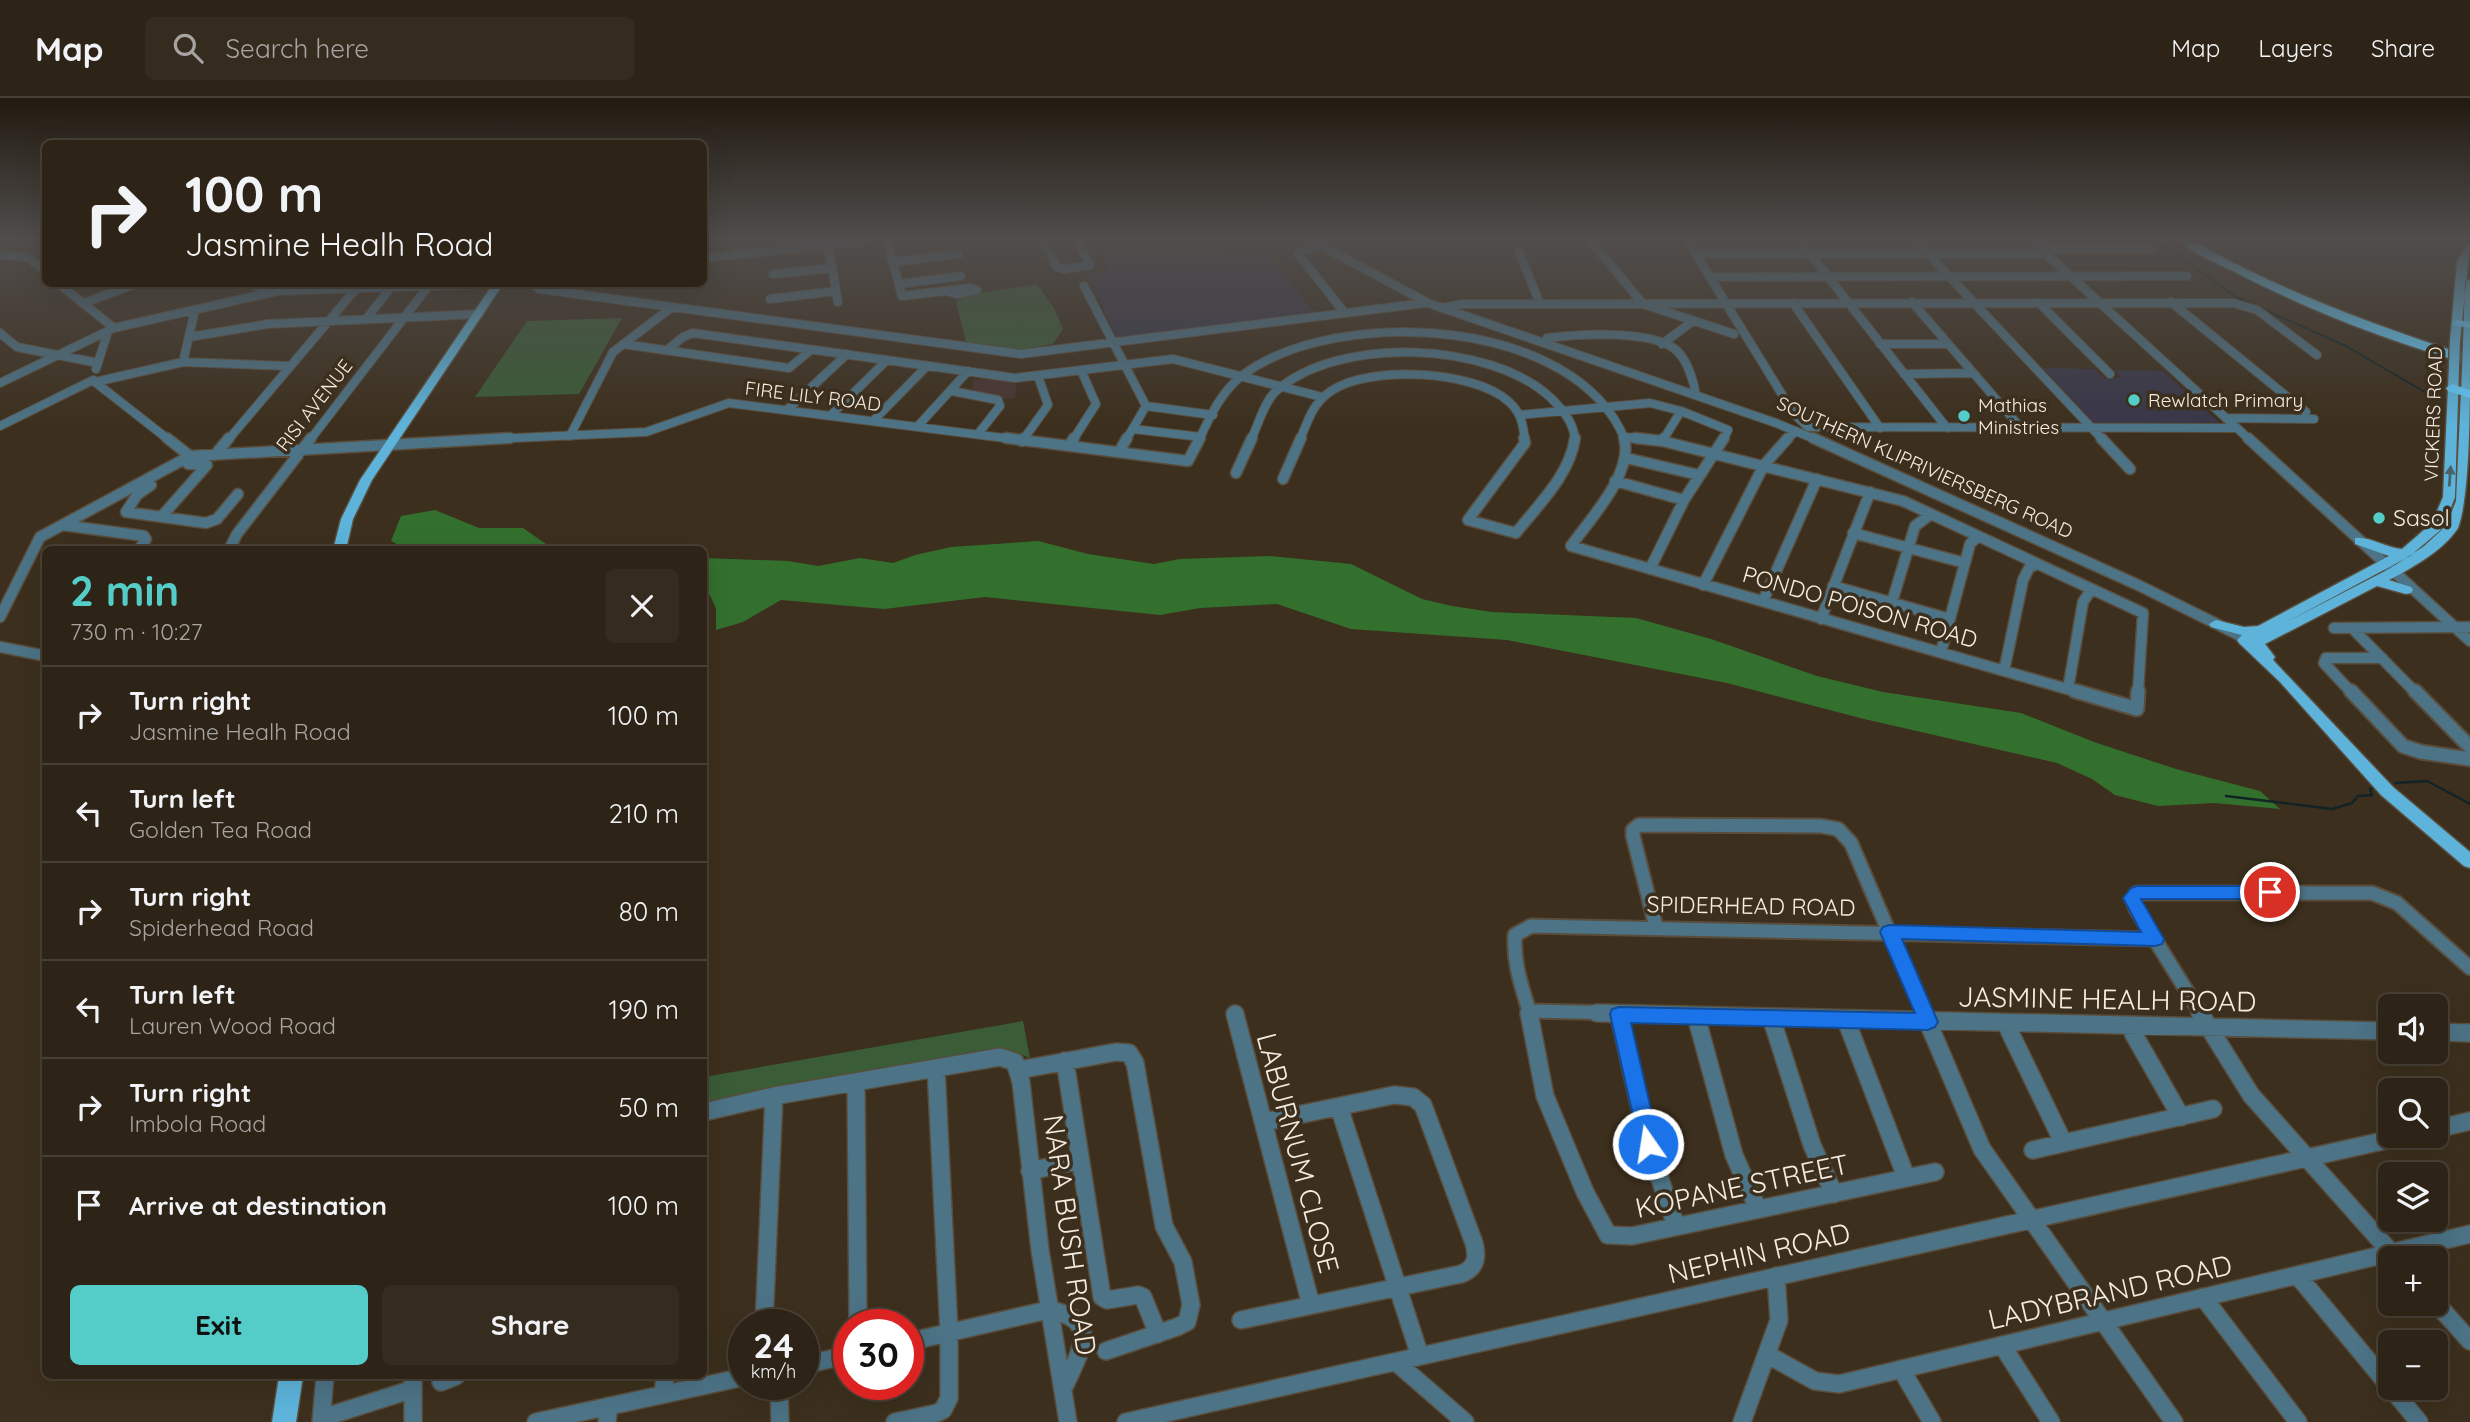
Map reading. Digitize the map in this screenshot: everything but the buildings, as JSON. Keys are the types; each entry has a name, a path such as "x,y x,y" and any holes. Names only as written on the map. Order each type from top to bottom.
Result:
{"highway":[{"path":"2308,302 2466,359"},
{"path":"2322,302 2466,359"}],"main road":[{"path":"480,314 485,302"},
{"path":"340,546 346,524 434,380 491,302"},
{"name":"VICKERS ROAD","path":"2465,302 2467,320 2455,341 2466,359"},
{"name":"VICKERS ROAD","path":"2252,638 2374,582 2438,525 2446,507 2452,440 2462,391 2468,302"},
{"name":"VICKERS ROAD","path":"2252,638 2428,550 2445,535 2457,519 2463,490 2462,391"},
{"path":"2360,541 2385,552 2405,553"},
{"path":"2374,582 2392,584 2406,590"},
{"path":"2216,624 2244,631 2252,638 2395,792 2470,855"},
{"path":"2252,638 2285,679 2388,791 2470,862"},
{"path":"275,1422 281,1379"},
{"path":"284,1422 291,1379"}],"street":[{"path":"87,302 84,303 111,330"},
{"path":"0,383 111,330 231,302"},
{"path":"215,455 344,302"},
{"path":"366,319 380,302"},
{"name":"RISI AVENUE","path":"231,546 299,450 414,302"},
{"path":"633,302 1016,354 1428,303"},
{"path":"1092,302 1146,406"},
{"path":"1336,302 1344,312"},
{"path":"1912,302 2021,428"},
{"path":"1974,302 2130,470"},
{"path":"2171,302 2310,415 2226,418"},
{"name":"SOUTHERN KLIPRIVIERSBERG ROAD","path":"1428,303 1453,309 1796,431 2014,528 2216,624"},
{"path":"1793,303 1880,428"},
{"path":"1849,303 1947,428"},
{"path":"2039,303 2110,374"},
{"path":"2099,303 2452,627 2470,649"},
{"path":"1453,309 1473,304 2233,303 2257,310 2317,355"},
{"path":"1643,304 1734,334"},
{"path":"1725,304 1794,414 1810,427 2236,428"},
{"path":"570,436 613,352 672,307"},
{"path":"183,362 195,310"},
{"path":"189,337 268,324 480,314"},
{"path":"1662,344 1693,321"},
{"path":"94,381 111,330"},
{"path":"0,333 16,347 98,363"},
{"path":"667,350 683,337 693,333 1015,378 1173,359 1322,397"},
{"path":"1133,429 1201,437 1224,394 1240,376 1265,360 1291,349 1325,340 1372,333 1445,335 1510,348 1557,366 1584,382 1607,407 1626,437 1626,458 1615,481 1684,500"},
{"path":"1547,338 1637,337 1662,344 1676,351 1695,390"},
{"path":"624,344 789,368 811,349"},
{"path":"1880,344 1948,344"},
{"path":"787,410 847,354"},
{"path":"1236,472 1272,395 1282,386 1292,378 1330,362 1374,354 1438,354 1510,372 1555,400 1571,423 1575,436 1574,449 1516,533 1468,520 1525,443 1527,431 1519,415 1508,402 1484,388 1452,379 1409,373 1382,375 1344,383 1315,404 1283,479"},
{"path":"1452,379 1465,359"},
{"path":"832,414 887,360"},
{"path":"0,426 94,381 183,362 289,366"},
{"path":"873,421 927,366"},
{"path":"1069,446 1096,404 1081,370"},
{"path":"918,426 968,371"},
{"path":"1904,374 1972,373"},
{"path":"1022,441 1048,405 1038,376"},
{"path":"94,381 190,456"},
{"path":"952,391 998,400 1000,406 978,434"},
{"name":"FIRE LILY ROAD","path":"394,445 646,432 729,403 1188,461 1201,437"},
{"path":"1519,415 1650,404 1681,411 1728,429 1716,454 1684,500 1650,569"},
{"path":"1146,406 1213,415"},
{"path":"1119,452 1146,406"},
{"path":"1662,440 1681,411"},
{"path":"1703,584 1764,465 1773,452 1796,431"},
{"path":"1626,437 1662,440 1903,501 2143,613 2137,709"},
{"path":"0,617 36,541 45,533 190,456 394,445"},
{"path":"1626,458 1699,475"},
{"path":"162,516 206,465 194,463 182,467 140,492 126,513 210,522 221,515 238,494"},
{"path":"1763,601 1816,478"},
{"name":"PONDO POISON ROAD","path":"1615,481 1571,546 2137,709"},
{"path":"2303,490 2360,541 2406,590 2470,640"},
{"path":"1821,619 1870,492"},
{"path":"120,494 134,499"},
{"path":"1892,602 1916,526 1931,514"},
{"path":"62,525 142,535 146,537 142,545"},
{"path":"1853,533 1965,563"},
{"path":"1941,652 1970,544 1978,536"},
{"path":"2004,671 2023,580 2029,568 2036,564"},
{"path":"1833,586 1950,619"},
{"path":"2068,689 2083,602 2086,593 2091,590"},
{"path":"2334,628 2470,627"},
{"path":"2352,628 2470,747"},
{"path":"0,647 42,655"},
{"path":"2382,658 2331,657 2326,658 2324,663 2403,746 2421,752 2470,759"},
{"path":"1656,927 1633,836 1636,826 1649,823 1821,826 1838,829 1851,843 1982,1150 2174,1422"},
{"path":"2384,1246 2251,1095 2136,909 2132,898 2140,892 2372,893 2397,903 2470,968"},
{"name":"SPIDERHEAD ROAD","path":"1529,1011 1519,984 1514,949 1515,934 1531,926 2155,939"},
{"name":"JASMINE HEALH ROAD","path":"1529,1011 2378,1031"},
{"name":"KOPANE STREET","path":"1529,1011 1545,1096 1585,1192 1608,1235 1620,1238 1935,1172"},
{"name":"LABURNUM CLOSE","path":"1235,1014 1311,1305"},
{"path":"1619,1014 1648,1144 1676,1226"},
{"path":"1696,1016 1734,1155 1758,1209"},
{"path":"1771,1017 1812,1145 1834,1194"},
{"path":"1846,1020 1906,1177"},
{"path":"2006,1024 2063,1142"},
{"path":"2129,1026 2181,1117"},
{"path":"2448,1032 2470,1033"},
{"path":"707,1111 774,1096 1000,1057 1014,1064 1129,1053 1135,1063 1164,1226 1183,1262 1191,1314 1186,1322 1106,1351"},
{"path":"1065,1061 1102,1297 1107,1300 1138,1295 1143,1297 1158,1334"},
{"name":"NARA BUSH ROAD","path":"1014,1064 1048,1310 1065,1385 1068,1422"},
{"path":"895,1422 937,1413 947,1404 949,1332 936,1068"},
{"path":"856,1082 858,1309"},
{"path":"1241,1320 1468,1272 1477,1259 1474,1243 1420,1101 1409,1096 1394,1095 1264,1122"},
{"path":"765,1309 774,1096"},
{"path":"1339,1107 1420,1356"},
{"path":"2034,1150 2213,1109"},
{"path":"2448,1126 2470,1121"},
{"name":"NEPHIN ROAD","path":"1126,1422 2378,1142"},
{"path":"1030,1171 1080,1160"},
{"name":"LADYBRAND ROAD","path":"2428,1246 2470,1234"},
{"name":"LADYBRAND ROAD","path":"1768,1355 1798,1373 1827,1384 1839,1384 2203,1297 2378,1259"},
{"path":"1742,1422 1779,1321 1776,1276"},
{"path":"2298,1276 2378,1371"},
{"path":"2203,1297 2298,1422"},
{"path":"924,1338 1048,1310 1067,1311 1077,1318 1082,1327 1082,1350 1065,1385"},
{"path":"2448,1316 2470,1340"},
{"path":"2003,1345 2051,1422"},
{"path":"1396,1362 1465,1422"},
{"path":"1901,1369 1932,1422"},
{"path":"325,1379 321,1420 413,1382 413,1422"},
{"path":"536,1422 608,1414 664,1385 728,1379"},
{"path":"779,1400 780,1422"},
{"path":"2401,1400 2419,1422"}],"shaded area":[{"path":"1100,302 1306,302 1315,314 1118,339"},
{"name":"Rewlatch Primary","path":"2043,368 2095,369 2104,378 2122,378 2114,370 2163,371 2222,425 2102,426 2094,423"},
{"path":"1017,378 1015,398 972,401 973,380"}],"green space":[{"path":"956,302 1050,302 1063,329 1053,344 1019,350 966,342"},
{"path":"622,318 579,394 475,397 527,321"},
{"path":"435,510 479,528 523,528 549,546 400,546 391,541 401,516"},
{"path":"1038,541 1088,554 1154,564 1180,559 1269,556 1351,564 1422,599 1452,606 1492,612 1636,618 1711,639 1817,676 1883,692 2021,713 2094,742 2176,769 2260,791 2280,809 2214,803 2158,806 2115,795 2092,779 2057,763 1864,719 1727,683 1507,640 1351,629 1277,604 1200,608 1160,615 985,597 884,609 781,600 743,622 716,630 716,609 710,595 707,594 707,558 788,561 818,566 860,558 893,563 951,547"},
{"path":"1023,1021 1030,1058 1010,1050 992,1050 761,1090 707,1103 707,1076"}],"waterway":[{"path":"2247,302 2346,346 2423,391 2443,398"},
{"path":"2395,783 2427,781 2470,804"},
{"path":"2226,796 2332,809 2352,803 2358,796 2372,795 2370,789 2375,787"}],"place":[{"name":"Rewlatch Primary","path":"2134,400"},
{"name":"Mathias Ministries","path":"1964,416"},
{"name":"Sasol","path":"2379,518"}],"route":[{"path":"1648,1144 1619,1014 1928,1022 1889,932 2155,939 2133,903 2132,898 2137,893 2270,892"}]}
